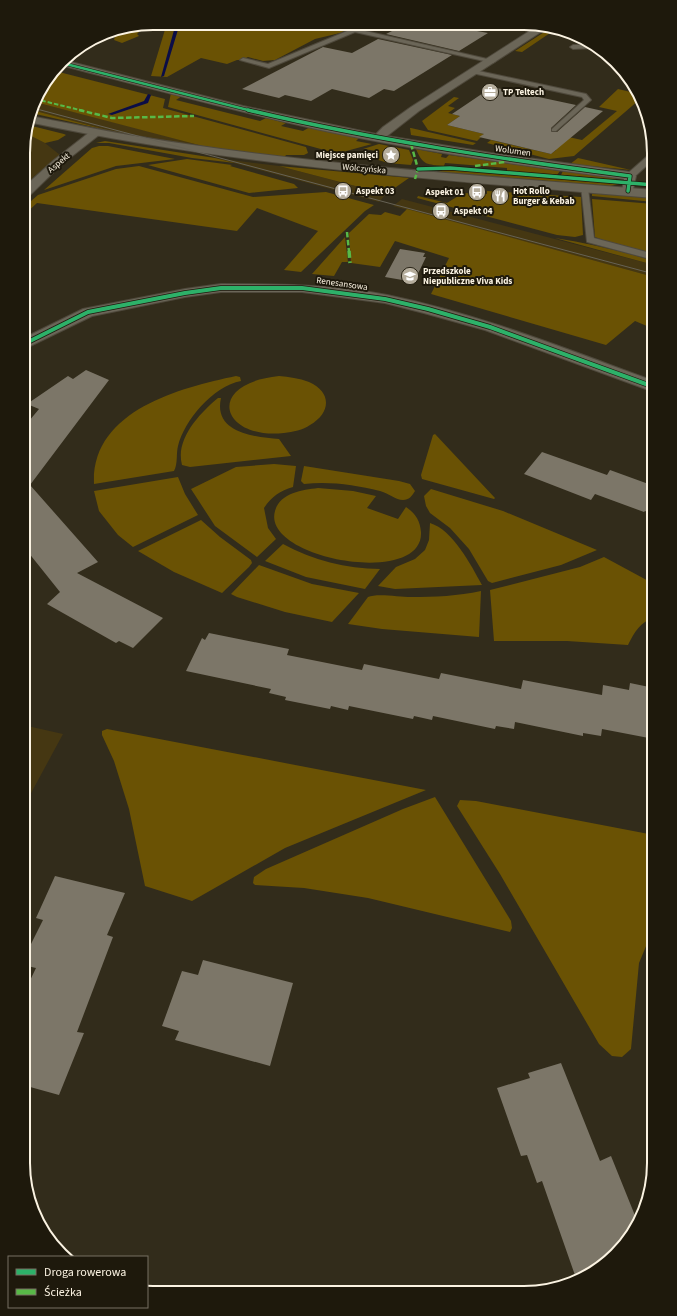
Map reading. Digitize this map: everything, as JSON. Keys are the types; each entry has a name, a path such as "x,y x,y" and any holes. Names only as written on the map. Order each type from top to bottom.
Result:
{"street":[{"path":"379,138 387,129 414,109 493,61 537,31"},
{"name":"Wolumen","path":"68,65 292,120 379,138 501,158 630,176"},
{"name":"Wólczyńska","path":"34,120 95,133 253,158 647,193"},
{"name":"Aspekt","path":"30,188 58,162 95,133"},
{"path":"628,192 630,176"},
{"name":"Renesansowa","path":"30,341 88,312 185,293 221,288 302,288 385,299 428,309 490,327 647,383"}],"lane":[{"path":"243,60 269,66 355,30 493,61"},
{"path":"573,47 585,47"},
{"path":"474,72 584,95 588,100 554,130"},
{"path":"630,176 647,161"},
{"path":"584,188 590,240 647,255"}],"shaded area":[{"path":"165,30 341,30 344,32 315,39 275,60 263,61 248,57 227,64 201,58 167,77 151,76"},
{"path":"139,32 137,34 139,36 122,43 114,40 115,37 121,34"},
{"path":"545,32 550,33 522,52 515,51"},
{"path":"61,72 165,99 163,108 306,147 308,153 304,155 286,155 284,158 214,149 40,103 51,85"},
{"path":"618,89 630,92 636,103 574,156 549,159 487,143 491,140 551,154 556,150 514,125 582,140 617,111 599,107"},
{"path":"171,93 182,96 176,100 260,121 266,118 286,123 281,126 303,131 310,127 359,138 356,141 372,144 339,153 328,151 168,107"},
{"path":"454,97 459,98 448,106 455,108 448,113 460,116 447,125 484,134 477,141 428,130 422,121"},
{"path":"40,103 214,149 115,132 38,111 39,106"},
{"path":"38,111 115,132 37,114"},
{"path":"33,126 66,135 58,140 45,143 31,136"},
{"path":"410,128 476,143 473,145 411,135"},
{"path":"31,136 45,143 60,155 30,180"},
{"path":"105,141 215,158 235,163 192,158 109,143 96,143"},
{"path":"379,144 409,150 413,160 411,165 388,163 369,157 376,157 378,151 363,149"},
{"path":"108,146 175,159 116,166 44,190 92,148"},
{"path":"416,149 442,154 441,157 446,158 449,155 560,171 557,175 507,171 507,168 445,163 444,166 433,165 423,161"},
{"path":"215,158 279,166 386,194 379,202"},
{"path":"578,158 631,170 570,164"},
{"path":"187,159 232,165 230,166 294,184 298,188 249,193 148,165"},
{"path":"139,166 253,197 326,192 374,205 365,211 301,272 284,270 318,231 257,208 237,231 37,203 30,209 30,202 38,195 116,169"},
{"path":"279,166 399,177 409,178 386,194"},
{"path":"445,169 619,184 610,186 438,172"},
{"path":"563,171 615,178 616,180 561,175"},
{"path":"487,191 581,197 583,235 575,237 557,235 417,198 418,196 447,203 463,193 487,194"},
{"path":"592,193 647,197 647,201 592,196"},
{"path":"402,199 647,263 647,275 393,206"},
{"path":"592,199 647,203 647,253 595,237"},
{"path":"407,209 647,275 647,326 635,321 606,345 431,294 449,258 395,241 380,267 351,263 349,233 369,214 381,215 385,212 400,216"},
{"path":"345,237 348,262 342,262 334,276 312,274"},
{"path":"555,238 629,254 647,259 647,263"},
{"path":"236,376 240,377 241,381 230,384 210,397 186,426 178,446 174,471 94,484 97,459 107,438 123,421 142,407 165,396 213,381"},
{"path":"279,376 294,378 317,386 325,397 325,409 322,415 307,427 284,433 263,433 246,428 235,420 230,410 231,399 239,389 255,381"},
{"path":"218,398 221,398 220,410 223,419 230,426 238,431 259,437 279,439 291,456 190,467 182,465 182,446 186,436 197,419"},
{"path":"435,434 495,498 494,499 422,479 421,475 433,435"},
{"path":"274,464 296,466 293,487 277,494 264,508 268,528 276,539 257,557 215,526 191,489 236,467"},
{"path":"304,466 399,481 410,484 415,491 413,495 403,500 380,491 352,485 333,483 304,484 301,481"},
{"path":"178,477 185,494 198,515 133,547 118,535 99,511 94,491"},
{"path":"318,488 353,491 376,496 367,508 398,519 406,507 415,515 421,532 415,549 397,559 372,563 344,560 316,554 292,542 277,528 275,511 282,500 287,496 299,491"},
{"path":"431,489 503,511 597,550 561,565 492,583 488,581 469,549 450,528 430,513 426,506 424,496"},
{"path":"201,520 220,537 251,560 252,563 222,593 174,572 138,551"},
{"path":"430,523 438,527 454,540 467,558 482,585 395,589 378,586 396,567 415,559 425,550 429,540"},
{"path":"283,544 318,559 342,565 367,569 380,569 365,589 306,577 265,561"},
{"path":"604,557 647,580 647,621 638,628 628,645 567,641 494,641 490,590 580,567"},
{"path":"259,565 312,584 359,593 332,622 285,612 231,594"},
{"path":"481,591 479,637 382,629 348,624 368,597 372,596 438,596"},
{"path":"30,727 63,734 30,795"},
{"path":"107,729 426,790 285,848 192,901 145,886 129,809 114,761 102,735 102,731"},
{"path":"435,797 511,921 512,928 510,932 368,898 304,888 255,885 253,883 254,877 266,869 403,809"},
{"path":"460,800 476,801 647,834 647,944 639,963 631,1049 622,1057 612,1056 599,1044 500,874 457,806"}],"building":[{"path":"394,30 472,30 488,33 459,51 386,34"},
{"path":"378,39 452,55 394,91 384,89 369,98 332,89 311,101 285,95 279,98 242,89 323,47 352,53"},
{"path":"492,87 576,105 551,128 552,132 557,132 585,107 603,111 551,154 479,137 484,134 447,125 460,116 452,114"},
{"path":"400,249 425,253 423,257 426,257 414,282 385,277"},
{"path":"86,370 109,380 30,485 30,420 39,409 30,405 30,402 68,376 73,379"},
{"path":"542,452 607,475 610,470 647,483 647,512 644,512 595,494 591,500 524,474"},
{"path":"30,485 98,562 77,573 163,618 133,648 119,641 116,643 47,604 60,592 30,554"},
{"path":"209,633 289,649 287,655 362,670 364,664 439,679 441,673 521,689 523,680 602,695 603,685 629,690 630,683 647,687 647,738 602,729 601,736 583,733 583,736 515,722 514,729 496,726 495,729 433,716 432,720 414,716 413,719 349,706 348,710 331,706 330,709 285,700 286,697 269,693 271,689 186,671 202,638 205,640"},
{"path":"55,876 125,893 107,935 113,937 77,1032 84,1033 59,1095 30,1087 30,980 36,968 30,967 30,946 43,920 36,918"},
{"path":"203,960 293,983 270,1066 175,1040 179,1031 162,1026 182,971 198,975"},
{"path":"561,1063 600,1161 611,1156 635,1215 621,1238 611,1250 592,1265 575,1274 542,1181 537,1183 527,1155 521,1156 497,1088 530,1078 528,1073"}],"waterway":[{"path":"162,76 176,30"},
{"path":"110,114 146,102 149,95"}],"tram line":[{"path":"38,109 647,272"}],"marked path":[{"path":"42,101 112,118 194,116"},
{"path":"411,144 418,169 415,179"},
{"path":"475,166 505,162"},
{"path":"347,232 350,263"}],"cycle path":[{"path":"68,65 316,126 421,146 630,176 628,191"},
{"path":"418,169 450,168 647,184"},
{"path":"30,341 88,312 185,293 221,288 302,288 385,299 428,309 490,327 647,384"}],"place":[{"name":"TP Teltech","path":"490,92"},
{"name":"Miejsce pamięci","path":"391,155"},
{"name":"Aspekt 03","path":"343,191"},
{"name":"Aspekt 01","path":"477,192"},
{"name":"Hot Rollo Burger & Kebab","path":"500,196"},
{"name":"Aspekt 04","path":"441,211"},
{"name":"Przedszkole Niepubliczne Viva Kids","path":"410,276"}]}
